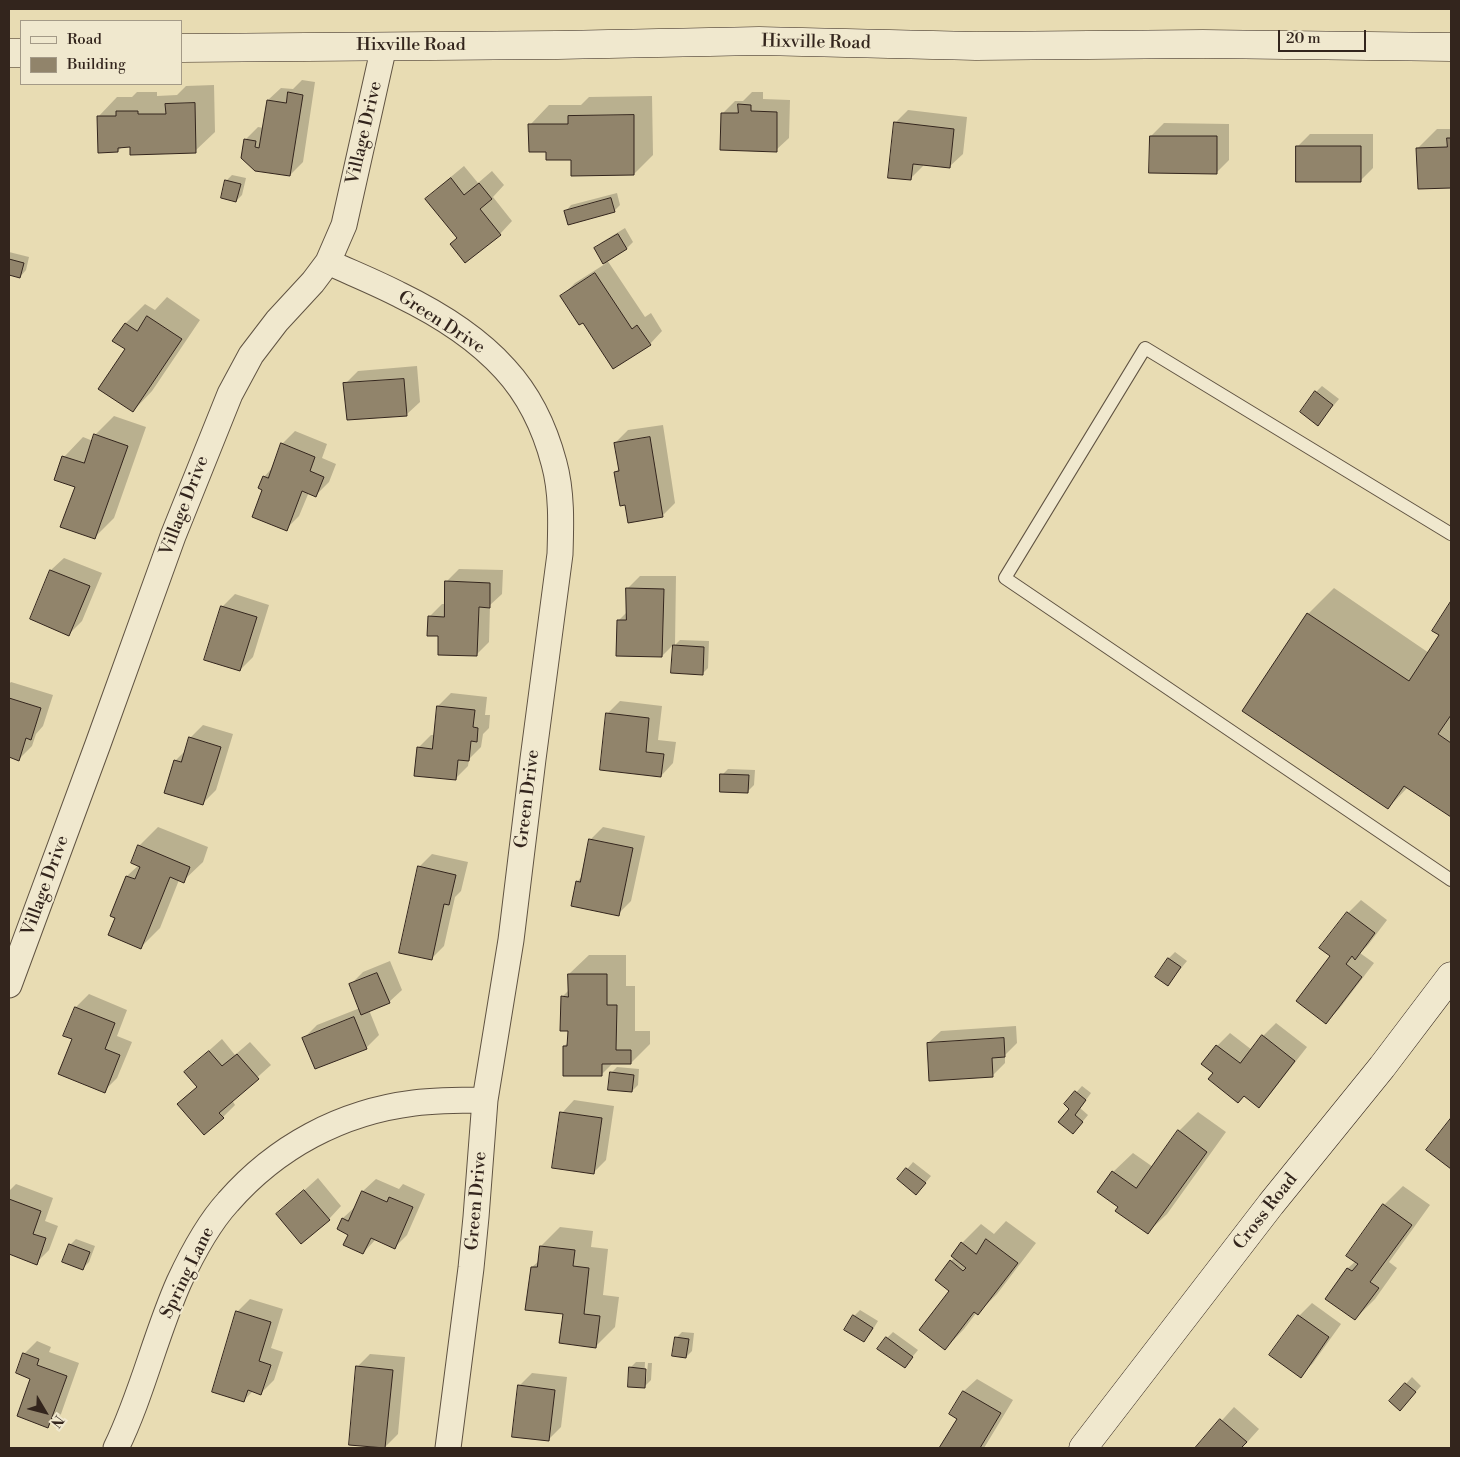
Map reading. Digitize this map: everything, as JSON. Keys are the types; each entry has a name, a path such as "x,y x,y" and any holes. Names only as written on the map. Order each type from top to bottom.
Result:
{"street":[{"name":"Hixville Road","path":"182,48 558,45 759,41 976,46 1203,44 1451,47"},
{"name":"Village Drive","path":"9,985 95,754 173,536 230,394 251,356 277,321 313,282 328,262 344,225 384,46"},
{"name":"Green Drive","path":"328,262 401,295 436,315 485,349 506,370 522,391 535,413 546,437 554,464 559,493 561,522 560,554 511,940 485,1100 471,1268 448,1448"},
{"name":"Cross Road","path":"1083,1448 1271,1204 1382,1067 1451,976"},
{"name":"Spring Lane","path":"116,1448 146,1375 167,1313 193,1255 227,1203 254,1175 285,1151 317,1131 348,1119 380,1109 413,1103 485,1100"}],"lane":[{"path":"1451,534 1144,348 1005,578 1451,880"}],"building":[{"path":"288,92 303,95 290,176 255,171 241,158 244,139 256,141 255,147 259,148 267,100 286,103"},
{"path":"195,103 196,153 130,155 130,147 118,148 118,152 98,153 97,116 116,116 116,111 138,111 138,114 166,114 165,104"},
{"path":"738,104 751,105 751,111 777,112 777,152 720,150 721,113 738,113"},
{"path":"634,115 634,175 571,176 571,160 546,160 546,152 529,152 528,124 568,124 568,116"},
{"path":"894,122 954,129 950,168 913,164 911,180 888,178"},
{"path":"1150,136 1217,136 1217,174 1149,173"},
{"path":"1447,138 1451,138 1451,188 1418,189 1416,148 1447,147"},
{"path":"1296,146 1361,146 1361,182 1296,182"},
{"path":"451,178 464,195 479,183 492,199 480,209 501,235 465,263 450,244 457,238 425,199"},
{"path":"225,180 241,184 236,202 221,198"},
{"path":"611,198 615,212 568,225 564,211"},
{"path":"618,234 627,249 603,264 594,248"},
{"path":"9,259 24,263 20,278 9,275"},
{"path":"595,273 632,329 637,325 651,345 613,369 583,323 579,325 560,296"},
{"path":"147,316 182,339 133,412 98,389 125,349 112,341 125,323 137,331"},
{"path":"404,379 407,416 347,420 343,383"},
{"path":"1315,391 1333,405 1318,426 1300,412"},
{"path":"94,434 128,446 95,539 60,527 75,487 54,480 62,456 84,463"},
{"path":"650,437 663,517 628,523 625,505 620,506 614,472 619,471 614,443"},
{"path":"281,443 315,457 310,471 324,477 316,497 302,491 287,531 252,517 262,490 258,488 263,476 268,478"},
{"path":"50,570 90,586 69,636 30,619"},
{"path":"445,581 490,583 490,608 479,607 477,656 438,655 438,636 427,636 428,616 444,617"},
{"path":"626,588 664,589 662,657 616,656 617,620 626,620"},
{"path":"1451,601 1451,715 1438,734 1451,743 1451,817 1404,786 1388,809 1242,711 1307,613 1409,681 1439,635 1432,631"},
{"path":"221,606 257,617 240,671 204,660"},
{"path":"673,645 704,647 703,675 671,673"},
{"path":"9,698 41,708 31,740 26,738 19,761 9,757"},
{"path":"437,706 475,710 473,727 478,728 477,742 471,741 469,761 458,760 456,780 414,776 417,747 432,749"},
{"path":"606,713 649,718 646,752 664,754 661,777 600,770"},
{"path":"189,737 221,747 203,805 164,793 174,760 181,762"},
{"path":"720,774 749,775 748,793 720,792"},
{"path":"589,839 633,848 619,916 571,906 576,881 580,882"},
{"path":"138,845 190,867 184,883 170,877 141,949 108,935 115,918 110,916 126,876 135,879 140,867 131,863"},
{"path":"418,866 456,875 449,905 444,904 432,960 399,953"},
{"path":"1347,912 1375,933 1355,960 1352,956 1346,964 1362,977 1326,1024 1296,1001 1330,956 1319,948"},
{"path":"1168,958 1181,967 1168,986 1155,977"},
{"path":"377,973 390,1003 361,1015 349,984"},
{"path":"568,974 607,974 607,1005 617,1005 616,1050 631,1050 631,1064 602,1064 602,1076 563,1076 563,1046 567,1046 568,1031 560,1031 561,996 568,997"},
{"path":"75,1007 115,1023 105,1049 120,1055 105,1093 58,1074 72,1039 63,1036"},
{"path":"354,1017 367,1049 315,1069 302,1038"},
{"path":"1262,1035 1295,1061 1259,1108 1244,1096 1238,1103 1208,1079 1213,1073 1201,1064 1216,1045 1240,1063"},
{"path":"1004,1038 1005,1057 992,1058 993,1077 929,1081 927,1043"},
{"path":"209,1051 222,1066 237,1054 259,1079 219,1113 224,1118 204,1135 177,1104 197,1087 184,1072"},
{"path":"610,1072 634,1075 632,1092 608,1090"},
{"path":"1075,1091 1086,1100 1075,1115 1083,1122 1073,1134 1058,1122 1069,1109 1064,1104"},
{"path":"560,1112 602,1118 594,1174 552,1168"},
{"path":"1451,1118 1451,1169 1426,1150"},
{"path":"1178,1130 1207,1152 1148,1234 1115,1211 1118,1207 1097,1192 1112,1171 1136,1188"},
{"path":"906,1168 926,1183 916,1195 897,1179"},
{"path":"304,1190 330,1220 301,1244 276,1214"},
{"path":"362,1191 387,1202 389,1197 413,1207 395,1249 371,1238 363,1254 343,1245 348,1235 337,1229 342,1218 348,1221"},
{"path":"9,1199 41,1211 33,1234 46,1238 37,1265 9,1254"},
{"path":"1383,1204 1412,1225 1370,1282 1379,1288 1355,1320 1325,1299 1347,1268 1352,1271 1358,1264 1346,1256"},
{"path":"986,1239 1018,1263 978,1315 974,1312 945,1350 919,1330 949,1291 935,1280 950,1260 963,1271 966,1268 951,1256 961,1242 976,1254"},
{"path":"69,1244 90,1252 83,1270 62,1262"},
{"path":"540,1246 575,1250 573,1266 589,1268 584,1314 600,1316 596,1348 559,1343 563,1314 525,1310 531,1267 537,1267"},
{"path":"236,1311 271,1322 259,1361 271,1365 261,1395 248,1390 244,1402 212,1392"},
{"path":"853,1315 873,1328 864,1342 844,1330"},
{"path":"1298,1315 1329,1337 1301,1378 1269,1355"},
{"path":"675,1337 689,1339 686,1358 672,1356"},
{"path":"886,1337 913,1357 905,1368 877,1349"},
{"path":"23,1353 39,1359 37,1365 67,1376 48,1428 17,1416 30,1379 16,1373"},
{"path":"356,1366 393,1370 385,1448 349,1445"},
{"path":"629,1367 646,1369 645,1388 628,1387"},
{"path":"1405,1383 1416,1392 1400,1411 1389,1401"},
{"path":"518,1385 555,1390 549,1441 512,1437"},
{"path":"963,1391 1001,1413 980,1448 939,1448 957,1419 949,1414"},
{"path":"1220,1419 1247,1442 1241,1448 1195,1448"}]}
